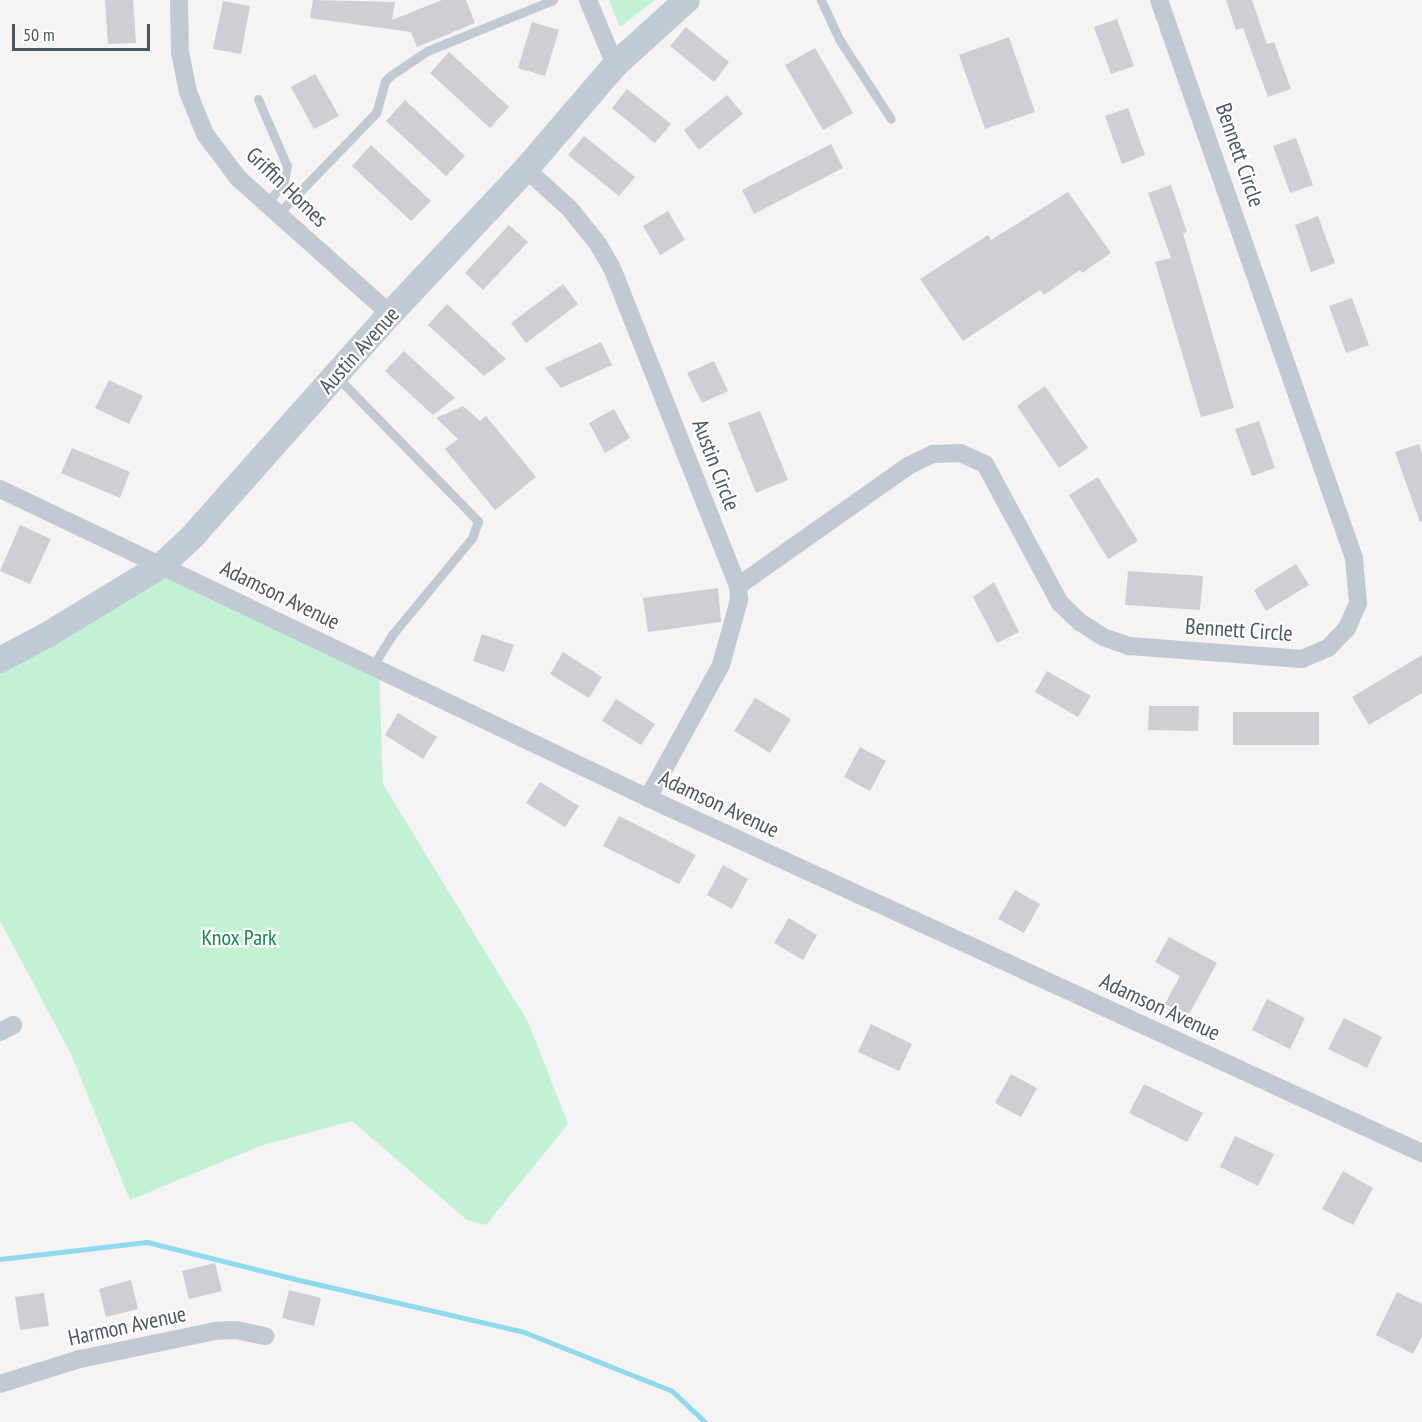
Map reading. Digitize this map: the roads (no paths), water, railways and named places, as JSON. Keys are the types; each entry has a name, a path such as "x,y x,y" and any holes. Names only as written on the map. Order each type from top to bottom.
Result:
{"street":[{"name":"Griffin Homes","path":"179,0 180,52 188,92 205,134 238,178 390,314"},
{"path":"588,0 615,65"},
{"name":"Austin Avenue","path":"0,660 47,635 162,565 192,537 390,314 526,169 615,65 687,0"},
{"name":"Bennett Circle","path":"738,586 908,466 933,454 960,453 985,464 1060,603 1080,622 1103,637 1129,646 1302,659 1328,648 1347,628 1358,603 1354,558 1159,0"},
{"name":"Austin Circle","path":"526,169 570,208 598,244 612,268 738,586 739,600 721,665 648,798"},
{"name":"Adamson Avenue","path":"0,489 648,798 1422,1153"},
{"name":"Harmon Avenue","path":"0,1383 80,1359 215,1331 236,1330 265,1336"}],"lane":[{"path":"273,209 376,113 385,81 390,76 428,51 553,0"},
{"path":"821,0 839,39 891,119"},
{"path":"258,99 287,166 284,182 273,209"},
{"path":"336,376 478,521 472,538 392,635 374,666"}],"waterway":[{"path":"0,1259 147,1242 524,1332 672,1391 705,1422"}],"park label":[{"name":"Knox Park","path":"239,938"}]}
